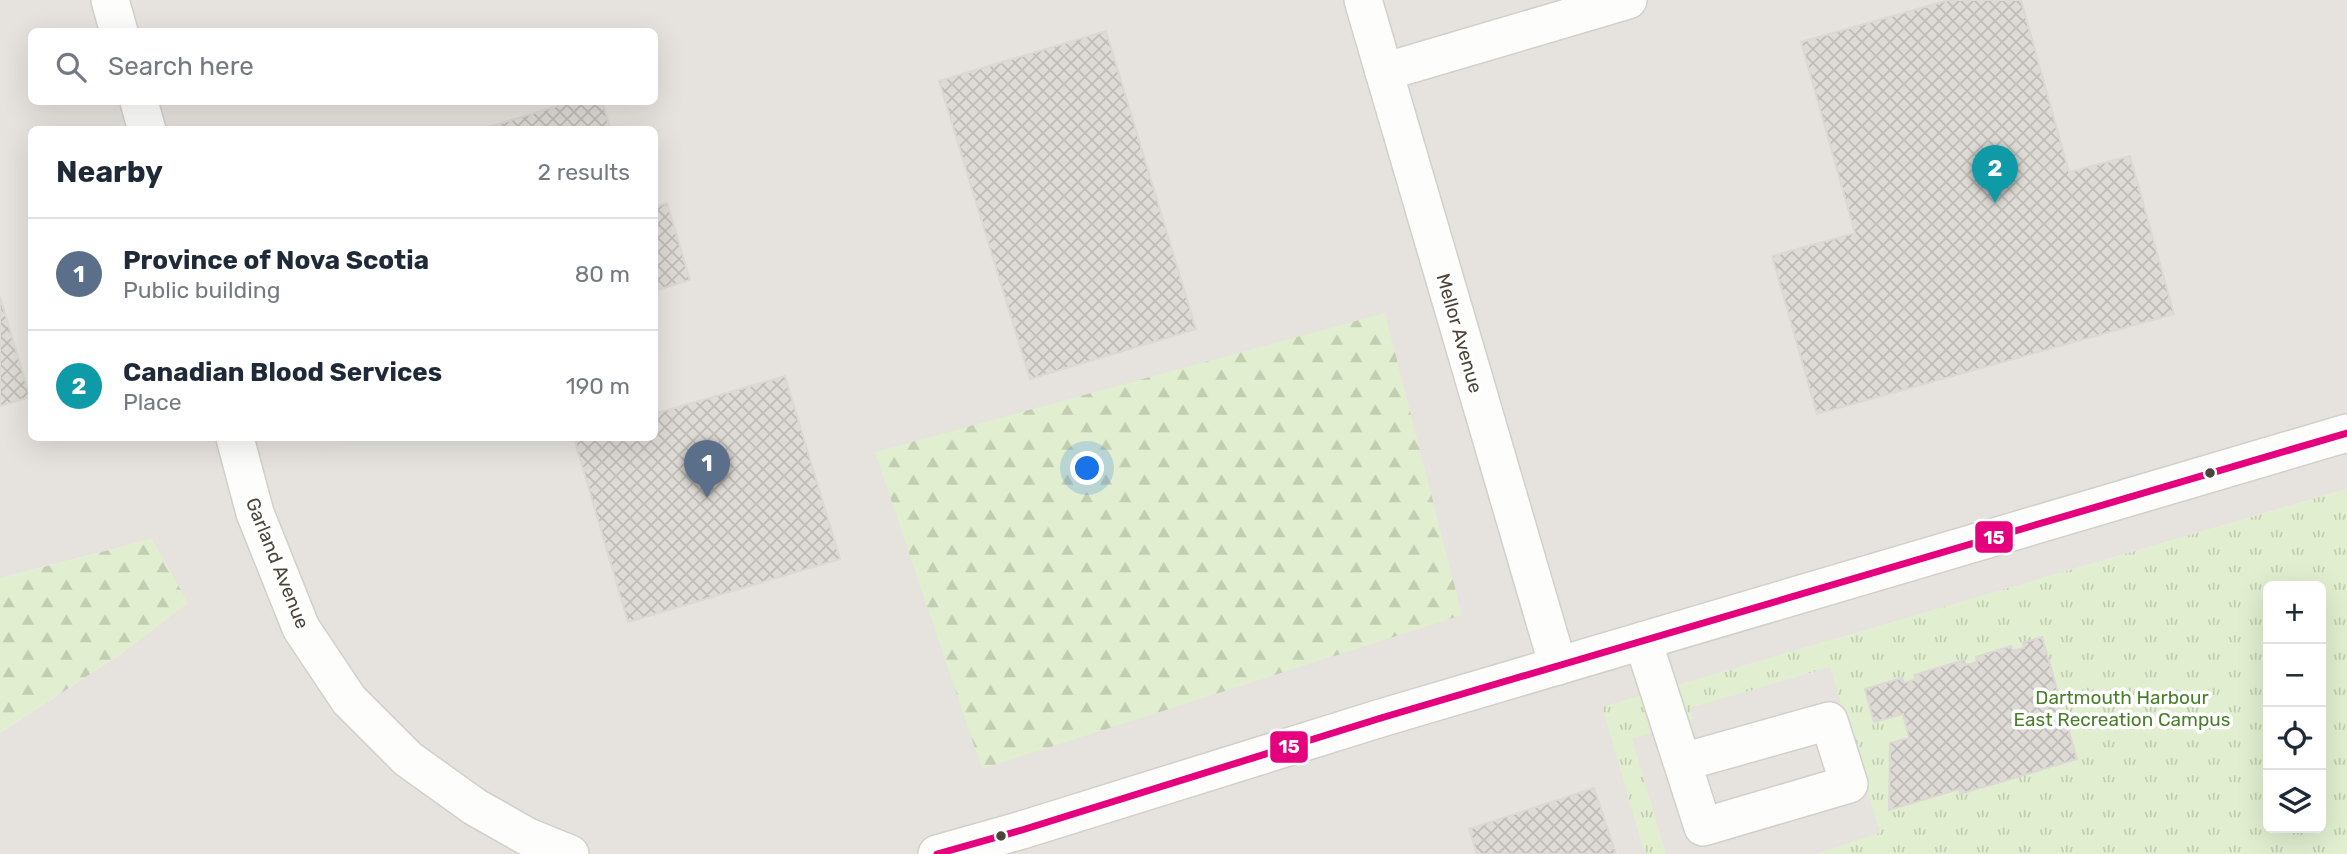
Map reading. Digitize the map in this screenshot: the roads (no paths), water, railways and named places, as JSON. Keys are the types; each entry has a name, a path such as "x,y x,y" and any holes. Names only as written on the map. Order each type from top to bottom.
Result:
{"street":[{"path":"110,0 118,28"},
{"name":"Mellor Avenue","path":"1363,0 1558,666"},
{"path":"1384,72 1628,0"},
{"path":"140,105 146,126"},
{"path":"937,854 1367,722 2347,433"},
{"name":"Garland Avenue","path":"236,441 255,513 301,628 349,700 408,759 475,807 528,837 570,854"},
{"path":"1643,641 1683,762"}],"place":[{"name":"Canadian Blood Services","path":"1995,203"},
{"name":"Province of Nova Scotia","path":"707,498"}],"park label":[{"name":"Dartmouth Harbour East Recreation Campus","path":"2122,708"}]}
